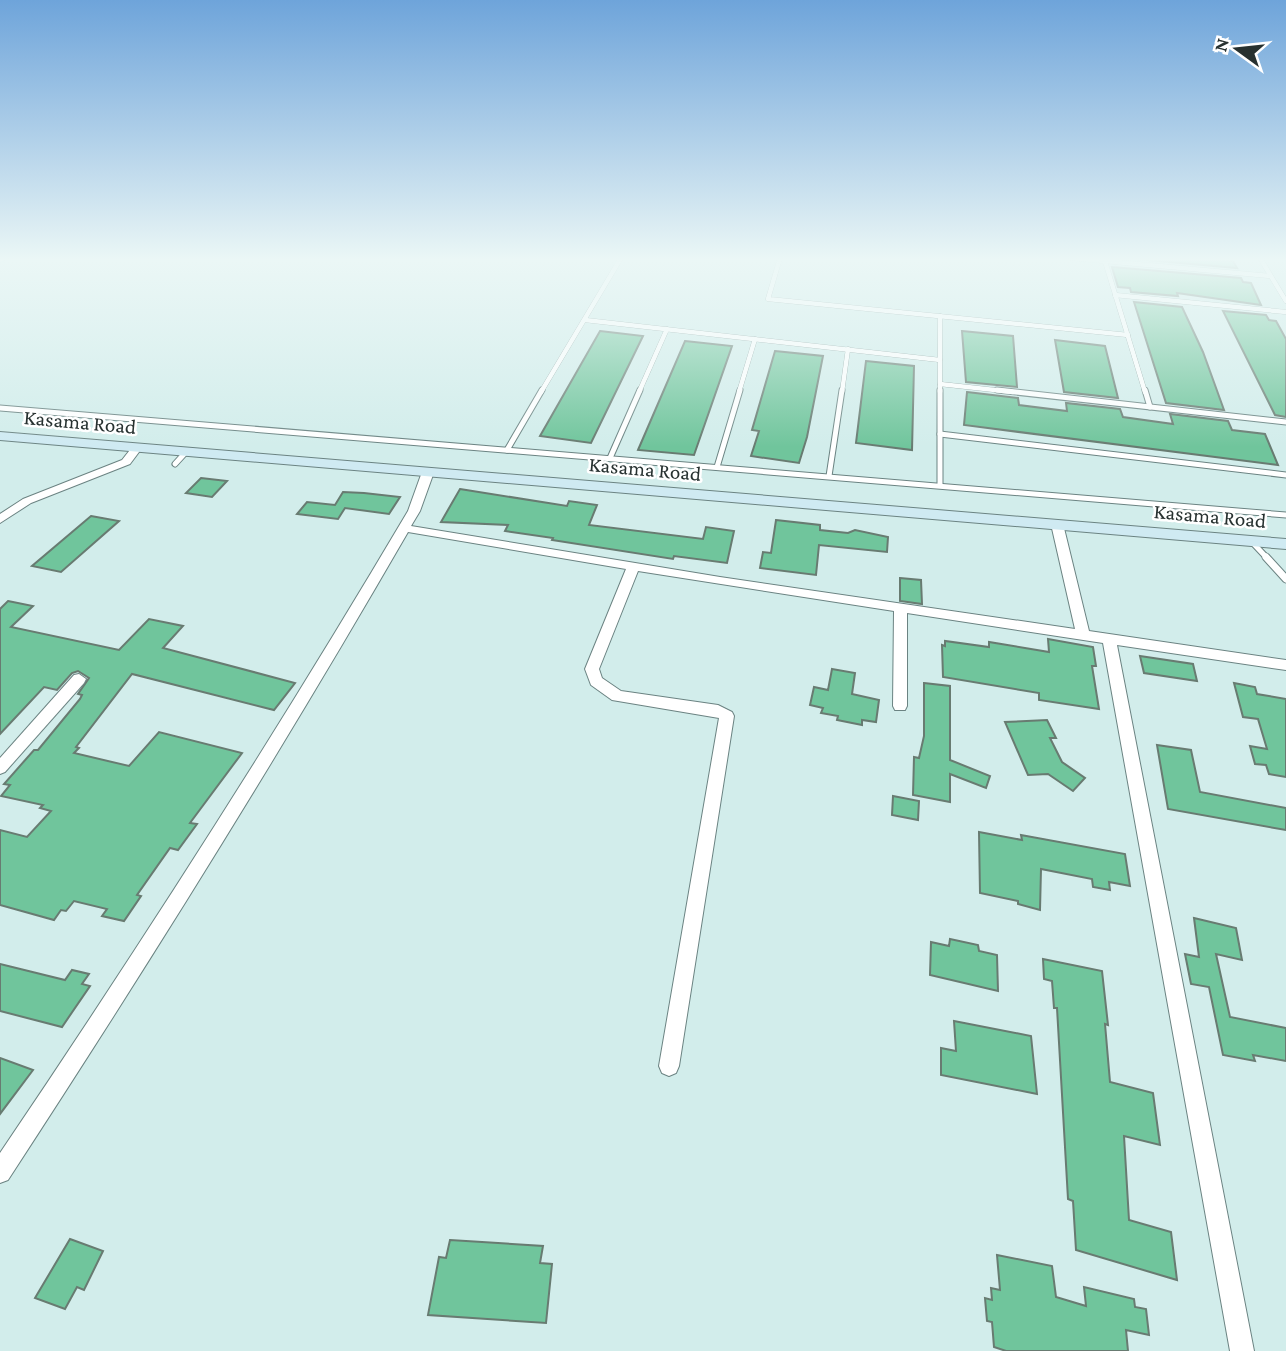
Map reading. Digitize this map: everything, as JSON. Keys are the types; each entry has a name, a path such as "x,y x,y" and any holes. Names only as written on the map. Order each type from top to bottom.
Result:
{"street":[{"name":"Kasama Road","path":"0,436 137,448 181,458 428,472 1286,544"},
{"path":"0,519 47,492 126,462 137,448"},
{"path":"0,1172 84,1047 280,739 414,511 428,472"},
{"path":"1057,524 1083,634"},
{"path":"404,528 633,567 1286,665"},
{"path":"633,567 592,669 596,681 618,696 718,711 727,716 669,1066"},
{"path":"900,706 901,608"},
{"path":"1109,638 1242,1351"},
{"path":"0,768 79,679"}],"lane":[{"path":"507,450 584,321"},
{"path":"595,321 940,360"},
{"path":"940,321 940,485"},
{"path":"990,321 1128,335"},
{"path":"1123,321 1150,407"},
{"path":"610,458 667,329"},
{"path":"717,467 755,339"},
{"path":"829,476 848,349"},
{"path":"940,384 1286,422"},
{"path":"0,408 1286,515"},
{"path":"940,433 1286,475"},
{"path":"1251,541 1285,577"}],"building":[{"path":"1140,321 1189,321 1224,410 1166,403"},
{"path":"1228,321 1276,321 1286,339 1286,417 1275,415"},
{"path":"600,331 643,336 591,443 540,436"},
{"path":"962,331 1013,336 1017,387 966,382"},
{"path":"1055,340 1105,346 1118,398 1064,392"},
{"path":"685,341 732,346 694,455 638,450"},
{"path":"775,351 823,356 807,437 799,463 751,456 759,431 752,430"},
{"path":"866,361 914,366 912,450 856,443"},
{"path":"967,392 1018,398 1019,405 1067,411 1066,403 1120,409 1123,417 1173,424 1170,414 1228,421 1232,430 1265,434 1278,465 964,425"},
{"path":"201,478 227,481 212,497 186,493"},
{"path":"460,489 567,506 569,501 597,505 589,525 703,539 706,527 734,531 727,563 674,556 673,559 552,540 553,538 505,531 508,525 441,522"},
{"path":"343,492 400,497 389,514 345,508 338,519 297,514 307,502 335,505"},
{"path":"91,516 119,521 61,572 32,566"},
{"path":"776,520 820,525 820,530 848,533 855,530 888,537 887,552 819,545 816,575 760,568 763,552 771,553"},
{"path":"900,578 921,580 922,604 900,601"},
{"path":"8,601 33,606 11,627 119,650 149,619 183,626 163,648 295,683 274,710 132,674 76,747 79,748 74,753 129,766 159,732 242,753 190,823 197,824 178,850 170,848 137,895 141,896 124,921 102,916 107,909 74,901 66,911 61,910 54,920 0,905 0,830 27,837 51,811 40,808 43,805 1,796 10,785 4,784 34,750 38,750 80,699 82,695 78,694 89,678 78,671 72,673 57,690 44,687 0,734 0,609"},
{"path":"1048,639 1093,647 1096,666 1092,666 1099,709 1039,700 1039,693 943,677 942,645 945,646 945,641 989,647 989,642 1049,652"},
{"path":"1140,656 1193,664 1197,681 1144,673"},
{"path":"832,669 855,673 852,694 879,700 876,722 862,720 862,725 837,720 838,716 821,713 823,708 810,705 814,687 828,690"},
{"path":"924,683 950,686 950,760 990,776 986,788 950,774 950,802 913,795 914,757 919,758 924,736"},
{"path":"1234,683 1255,687 1257,694 1286,699 1286,777 1269,774 1266,765 1255,764 1250,746 1267,749 1258,719 1243,717"},
{"path":"1047,720 1056,738 1050,738 1062,762 1085,778 1073,791 1048,774 1028,775 1005,722"},
{"path":"1157,745 1191,750 1200,792 1286,808 1286,830 1168,809"},
{"path":"893,796 919,801 918,820 892,815"},
{"path":"979,832 1022,840 1021,835 1125,854 1130,886 1109,882 1110,890 1093,887 1092,879 1041,869 1040,910 1018,904 1018,901 980,893"},
{"path":"1194,918 1236,928 1242,960 1216,954 1230,1017 1286,1028 1286,1061 1253,1055 1255,1061 1223,1055 1209,987 1191,984 1185,954 1199,957"},
{"path":"950,939 978,945 979,951 997,955 998,991 930,975 931,942 949,946"},
{"path":"1043,959 1102,971 1108,1025 1105,1024 1110,1082 1153,1093 1160,1145 1124,1136 1129,1220 1171,1232 1177,1280 1076,1250 1073,1201 1068,1199 1057,1008 1054,1008 1052,981 1044,979"},
{"path":"0,964 65,980 72,970 89,974 82,984 90,986 62,1027 0,1011"},
{"path":"954,1021 1031,1036 1037,1094 941,1075 941,1048 956,1051"},
{"path":"0,1058 33,1070 0,1114"},
{"path":"70,1239 103,1251 84,1290 77,1287 65,1309 35,1298"},
{"path":"450,1240 543,1246 540,1263 552,1264 546,1323 428,1315 439,1257 446,1258"},
{"path":"997,1255 1052,1266 1056,1297 1086,1306 1084,1287 1134,1299 1135,1307 1146,1309 1149,1335 1126,1330 1128,1351 1006,1351 994,1347 992,1322 987,1321 985,1298 992,1300 991,1288 1000,1290"}]}
